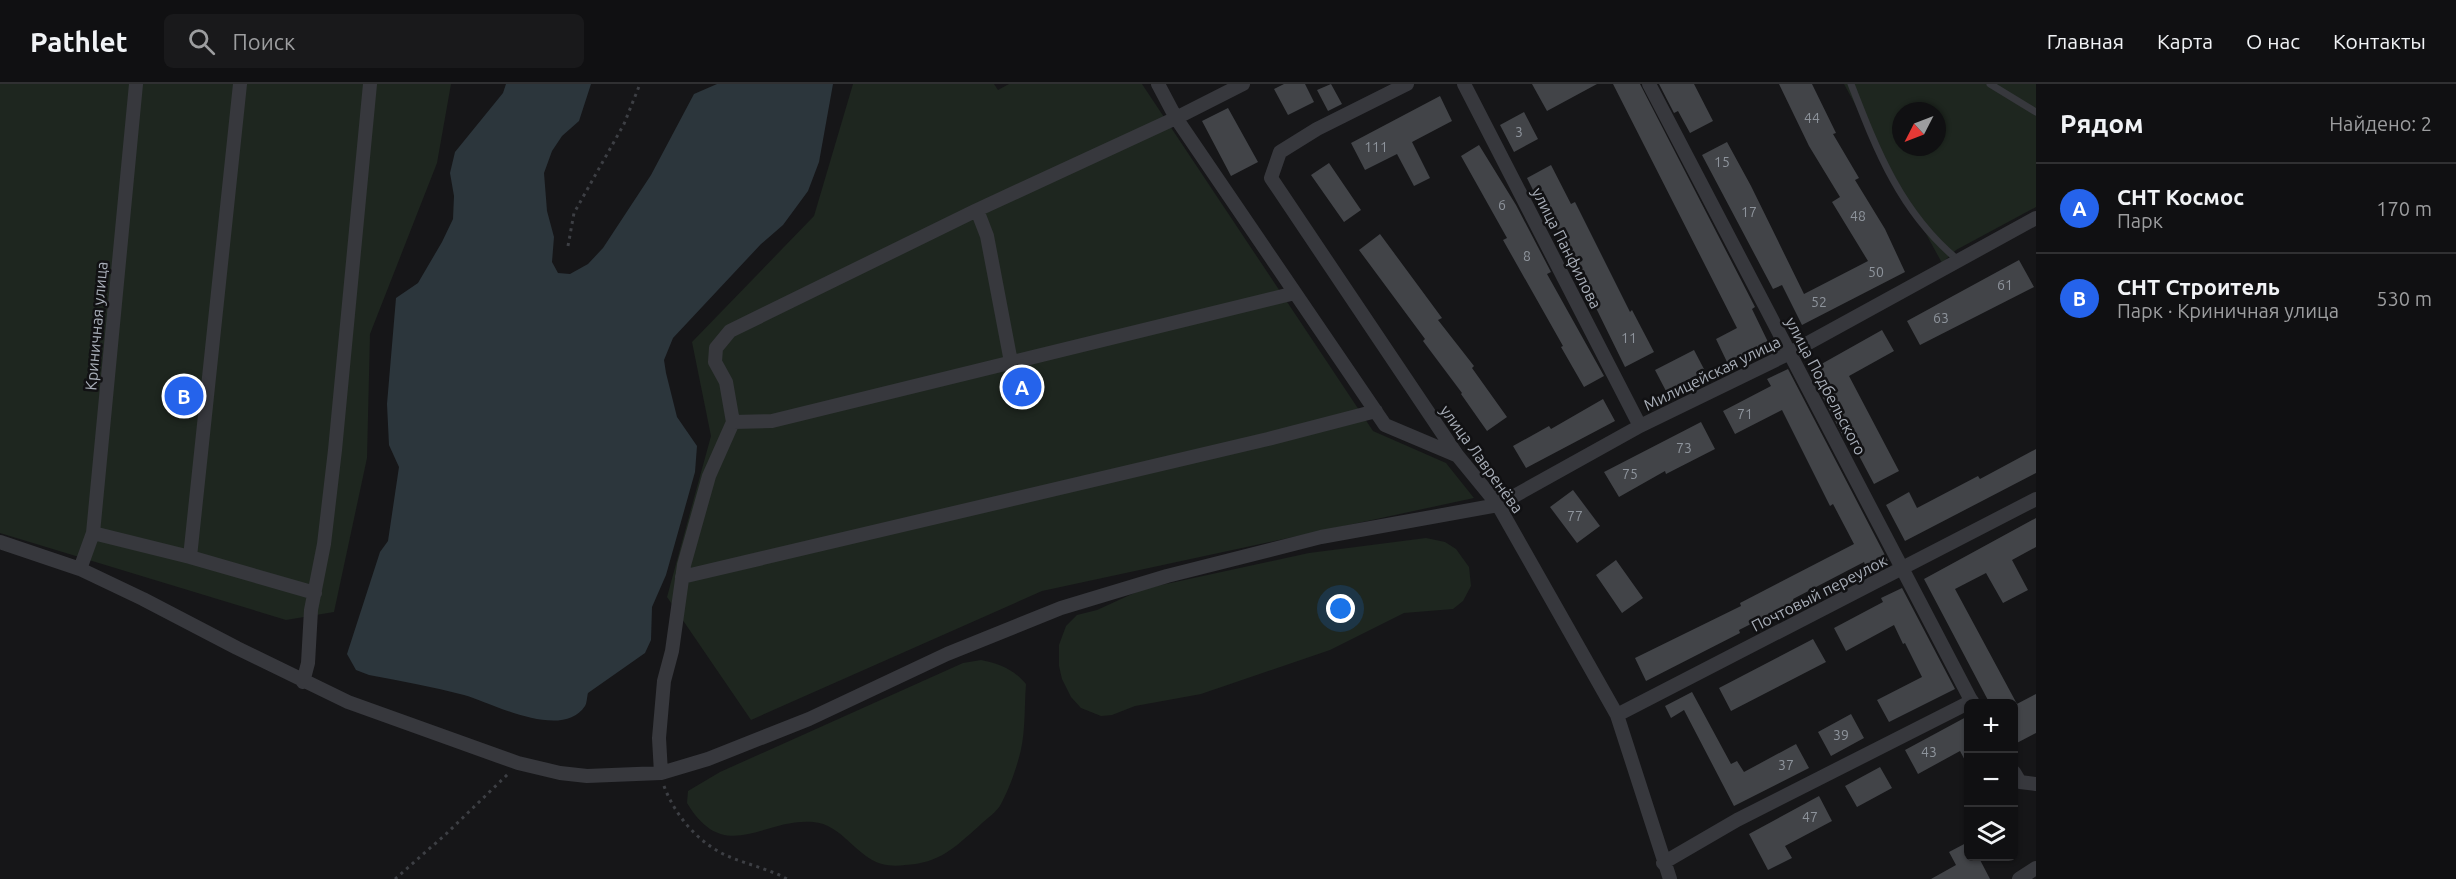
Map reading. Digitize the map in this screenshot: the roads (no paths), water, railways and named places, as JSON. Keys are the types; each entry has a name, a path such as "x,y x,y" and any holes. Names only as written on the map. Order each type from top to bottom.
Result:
{"street":[{"name":"Криничная улица","path":"80,569 93,533 136,84"},
{"path":"190,557 240,84"},
{"path":"303,682 308,663 311,609 324,544 335,450 370,84"},
{"path":"1158,84 1176,118 1385,425 1457,455"},
{"path":"661,773 660,738 664,681 672,651 682,577 709,476 733,422 726,382 715,362 716,348 730,331 976,210 1176,118 1243,84"},
{"name":"улица Лавренёва","path":"1407,84 1317,129 1280,152 1271,178 1457,455 1498,505 1617,715 1670,879"},
{"name":"улица Панфилова","path":"1464,84 1640,426"},
{"name":"улица Подбельского","path":"1648,84 1970,699"},
{"path":"976,210 987,236 1011,362"},
{"name":"Милицейская улица","path":"0,542 80,569 143,598 303,682 348,702 518,763 560,773 587,776 661,773 708,759 809,719 946,654 1061,608 1167,576 1320,537 1498,505 1640,426 1790,353 2036,218"},
{"path":"733,422 772,420 1295,293"},
{"path":"682,577 1268,439 1376,411"},
{"name":"Почтовый переулок","path":"1617,715 2036,499"},
{"path":"93,533 190,557 315,593"},
{"path":"1663,863 1737,820 1964,706"},
{"path":"2018,779 2020,782 2036,784"},
{"path":"2019,879 2036,868"}],"lane":[{"path":"1851,84 1875,148 1904,200 1937,242 1960,261"},
{"path":"1990,84 2036,112"}],"place":[{"name":"СНТ Космос","path":"1022,387"},
{"name":"СНТ Строитель","path":"184,396"}]}
